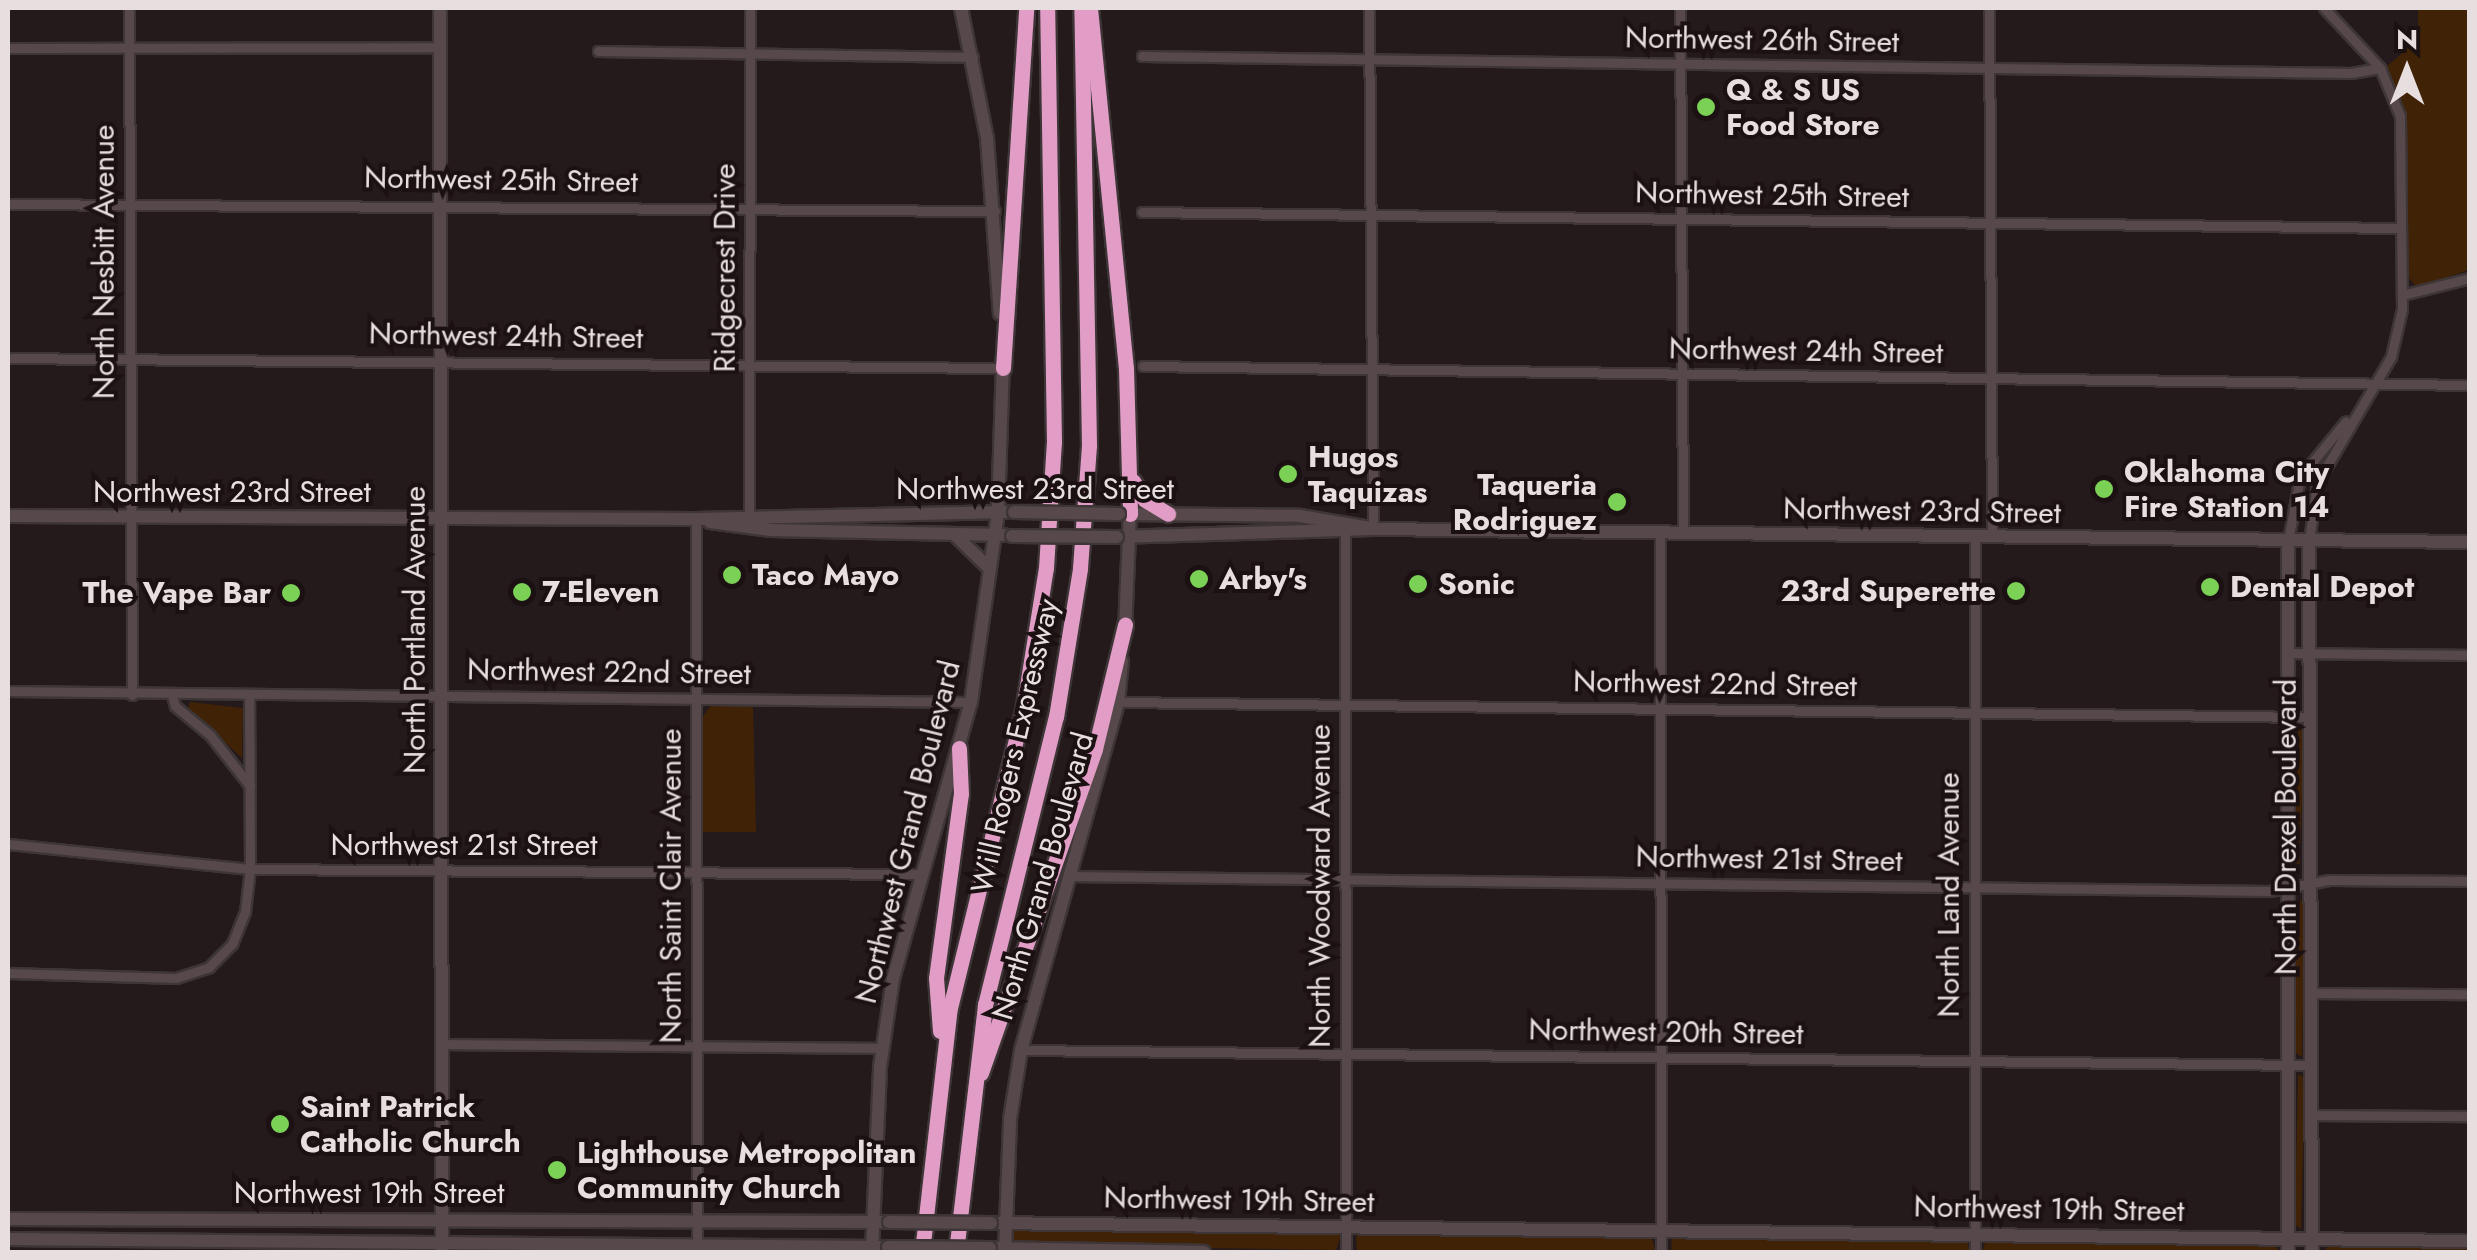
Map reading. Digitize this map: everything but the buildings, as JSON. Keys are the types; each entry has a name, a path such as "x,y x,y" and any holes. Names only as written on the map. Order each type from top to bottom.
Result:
{"highway":[{"path":"1003,368 1026,8"},
{"name":"Will Rogers Expressway","path":"922,1252 941,1060 1023,711 1046,568 1054,442 1046,8"},
{"name":"Will Rogers Expressway","path":"956,1252 969,1105 996,956 1056,717 1080,568 1089,445 1080,8"},
{"path":"1090,8 1132,477 1124,514"},
{"path":"1132,477 1145,500 1168,514"},
{"path":"969,1105 1096,748 1125,626"},
{"path":"941,1060 936,978 961,794 959,748"}],"main road":[{"name":"North Portland Avenue","path":"440,8 442,1246"},
{"name":"Northwest Grand Boulevard","path":"872,1250 883,1048 922,874 971,702 998,512 1003,368 995,211 961,8"},
{"name":"Northwest 23rd Street","path":"8,516 696,520 750,514 1014,512 1168,514 1373,529 2470,542"},
{"name":"North Grand Boulevard","path":"1005,1250 998,1223 1020,1050 1118,702 1125,626 1124,514"},
{"name":"Northwest 23rd Street","path":"696,520 749,529 1012,536 1124,537 1345,527"},
{"path":"954,534 989,568"},
{"path":"2288,541 2288,1252"},
{"name":"North Drexel Boulevard","path":"2310,541 2312,1246"},
{"name":"Northwest 19th Street","path":"8,1219 442,1218 1346,1226 2288,1238 2312,1246 2470,1242"},
{"name":"Northwest 19th Street","path":"8,1239 1204,1252"}],"street":[{"name":"North Nesbitt Avenue","path":"128,8 132,695"},
{"name":"Ridgecrest Drive","path":"749,529 750,8"},
{"path":"1369,8 1373,529"},
{"path":"1680,8 1683,533"},
{"path":"1989,8 1992,537"},
{"name":"North Drexel Boulevard","path":"2288,541 2300,477 2375,383 2399,333 2402,295 2400,116 2380,68 2324,8"},
{"path":"8,48 440,47"},
{"path":"598,51 972,57"},
{"name":"Northwest 26th Street","path":"1142,56 2351,73 2380,68"},
{"name":"Northwest 25th Street","path":"8,204 440,204 995,211"},
{"name":"Northwest 25th Street","path":"1142,212 2401,228"},
{"path":"2402,295 2470,278"},
{"name":"Northwest 24th Street","path":"8,358 1003,368"},
{"name":"Northwest 24th Street","path":"1143,366 2470,385"},
{"name":"North Drexel Boulevard","path":"2310,541 2317,483 2355,412"},
{"name":"North Saint Clair Avenue","path":"696,520 697,1248"},
{"name":"North Woodward Avenue","path":"1345,527 1346,1252"},
{"path":"1660,532 1661,1252"},
{"name":"North Land Avenue","path":"1975,536 1975,1252"},
{"path":"2287,653 2470,655"},
{"name":"Northwest 22nd Street","path":"8,692 971,702"},
{"path":"172,695 174,706 210,735 250,786"},
{"path":"8,973 176,978 209,967 232,944 245,912 250,869 250,695"},
{"name":"Northwest 22nd Street","path":"1118,702 2311,717"},
{"name":"Northwest 21st Street","path":"8,844 250,869 922,874"},
{"name":"Northwest 21st Street","path":"1067,876 1975,887 2287,888 2311,883 2470,881"},
{"path":"2312,993 2470,994"},
{"path":"441,1044 883,1048"},
{"name":"Northwest 20th Street","path":"1020,1050 2312,1065"},
{"path":"2312,1115 2470,1116"}],"shaded area":[{"path":"2418,8 2469,8 2469,270 2417,287 2408,277 2406,117 2386,67 2418,40"},
{"path":"190,702 243,708 242,758 188,709"},
{"path":"711,705 753,705 756,832 702,832 702,718"},
{"path":"2298,725 2305,729 2299,871 2294,866"},
{"path":"2301,900 2305,906 2302,1057 2294,1052 2294,906"},
{"path":"2298,1074 2305,1078 2301,1229 2295,1224"},
{"path":"1014,1230 1336,1232 1341,1236 1336,1250 1065,1246 1014,1242"},
{"path":"1356,1232 1651,1235 1655,1250 1357,1250"},
{"path":"1672,1236 1966,1238 1970,1252 1671,1252"},
{"path":"1986,1240 2272,1242 2279,1251 1982,1252"},
{"path":"2328,1245 2470,1246 2469,1252 2324,1252"}],"place":[{"name":"Q & S US Food Store","path":"1706,107"},
{"name":"Hugos Taquizas","path":"1288,474"},
{"name":"Oklahoma City Fire Station 14","path":"2104,489"},
{"name":"Taqueria Rodriguez","path":"1617,502"},
{"name":"Taco Mayo","path":"732,575"},
{"name":"Arby's","path":"1199,579"},
{"name":"Sonic","path":"1418,584"},
{"name":"Dental Depot","path":"2210,587"},
{"name":"23rd Superette","path":"2016,591"},
{"name":"7-Eleven","path":"522,592"},
{"name":"The Vape Bar","path":"291,593"},
{"name":"Saint Patrick Catholic Church","path":"280,1124"},
{"name":"Lighthouse Metropolitan Community Church","path":"557,1170"}]}
